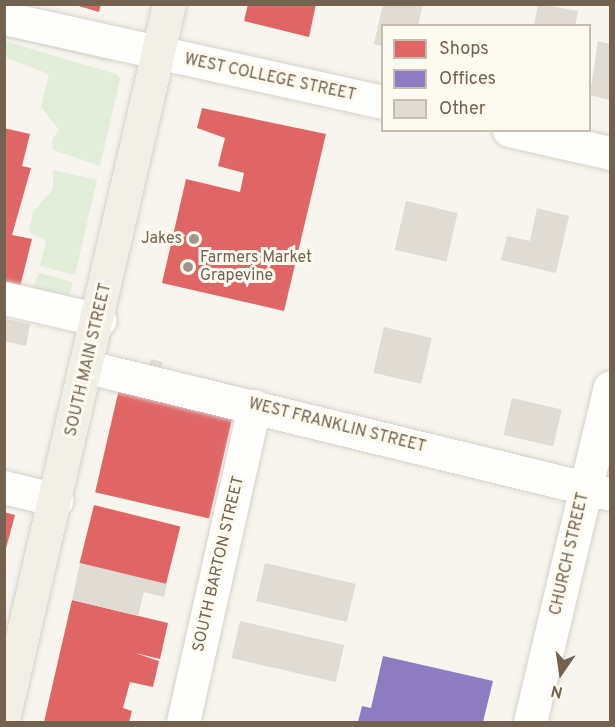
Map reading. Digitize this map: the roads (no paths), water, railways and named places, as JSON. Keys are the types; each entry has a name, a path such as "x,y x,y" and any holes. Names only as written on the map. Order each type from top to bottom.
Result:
{"main road":[{"name":"SOUTH MAIN STREET","path":"4,715 99,320 169,4"}],"street":[{"name":"WEST COLLEGE STREET","path":"4,18 381,102"},
{"path":"518,132 610,153"},
{"path":"4,298 99,320"},
{"name":"WEST FRANKLIN STREET","path":"88,367 598,490"},
{"name":"CHURCH STREET","path":"530,723 598,490 610,387"},
{"name":"SOUTH BARTON STREET","path":"183,723 254,406"},
{"path":"4,487 56,500"}],"place":[{"name":"Jakes","path":"194,239"},
{"name":"Farmers Market Grapevine","path":"188,267"}]}
